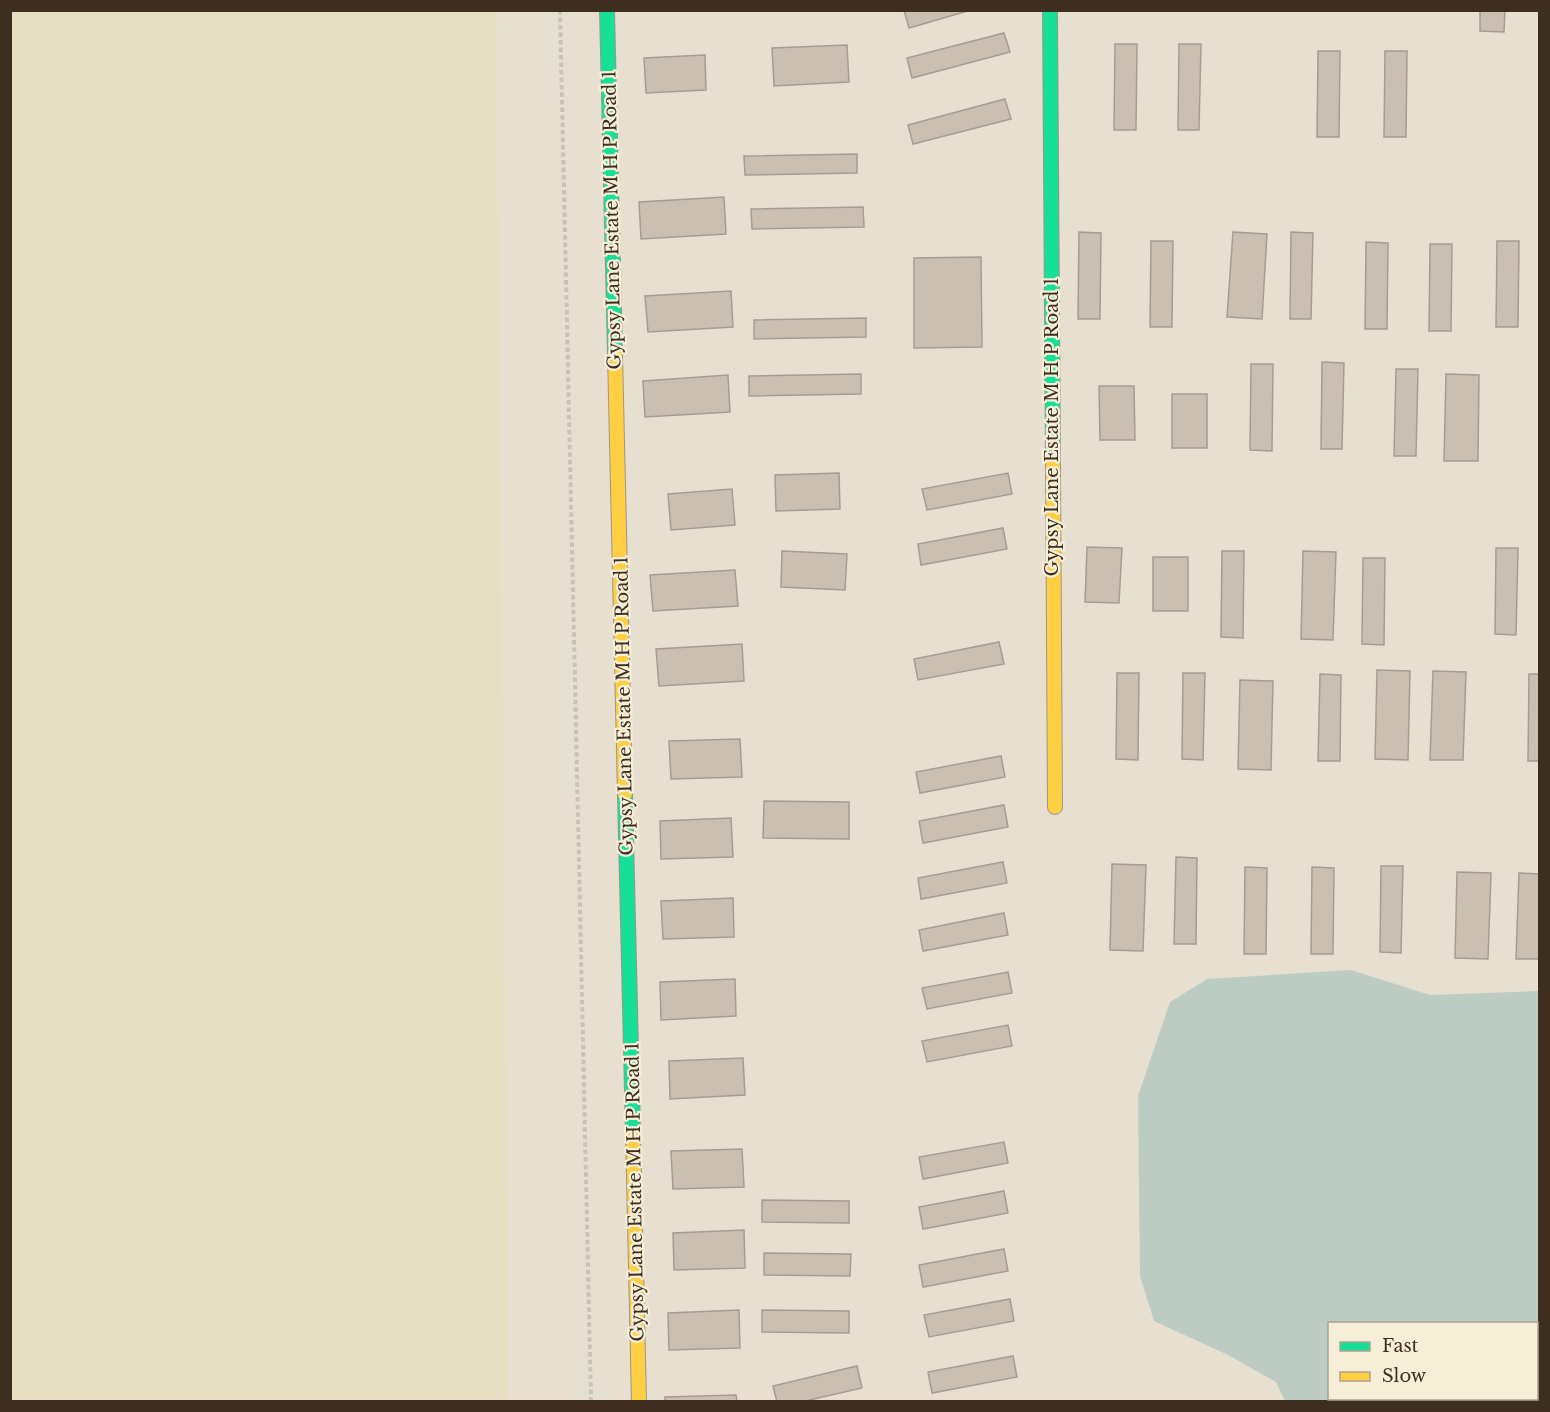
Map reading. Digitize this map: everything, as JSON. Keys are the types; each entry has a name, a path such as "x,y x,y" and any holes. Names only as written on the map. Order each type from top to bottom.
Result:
{"street":[{"name":"Gypsy Lane Estate M H P Road 1","path":"607,10 639,1401"},
{"name":"Gypsy Lane Estate M H P Road 1","path":"1050,10 1055,807"}],"path":[{"path":"560,10 591,1401"}],"shaded area":[{"path":"10,11 496,11 509,1401 11,1401"},
{"path":"1351,970 1430,995 1539,991 1539,1401 1285,1401 1276,1382 1228,1355 1154,1321 1140,1276 1138,1096 1170,1002 1207,979"}],"building":[{"path":"904,10 971,10 909,28"},
{"path":"1480,10 1505,10 1504,32 1480,31"},
{"path":"1004,33 1010,52 912,78 907,58"},
{"path":"1115,44 1137,44 1136,130 1114,130"},
{"path":"1179,44 1201,44 1199,130 1178,130"},
{"path":"847,45 849,82 774,86 772,48"},
{"path":"1318,51 1340,51 1339,137 1317,137"},
{"path":"1385,51 1407,51 1406,137 1384,137"},
{"path":"705,55 706,90 646,93 644,58"},
{"path":"1005,99 1011,119 913,144 908,125"},
{"path":"857,154 857,173 745,175 744,156"},
{"path":"724,197 726,234 641,239 639,202"},
{"path":"863,207 864,227 752,229 751,209"},
{"path":"1079,232 1101,233 1100,319 1078,319"},
{"path":"1233,232 1267,234 1262,319 1227,317"},
{"path":"1291,232 1313,233 1311,319 1290,319"},
{"path":"1151,241 1173,241 1172,327 1150,327"},
{"path":"1497,241 1519,241 1518,327 1496,327"},
{"path":"1366,242 1388,243 1387,329 1365,329"},
{"path":"1430,244 1452,244 1451,331 1429,331"},
{"path":"981,257 982,347 914,348 914,258"},
{"path":"731,291 733,327 648,332 645,296"},
{"path":"866,318 866,337 754,339 754,320"},
{"path":"1322,362 1344,363 1342,449 1321,449"},
{"path":"1251,364 1273,364 1272,451 1250,450"},
{"path":"1396,369 1418,369 1416,456 1394,456"},
{"path":"861,374 861,394 749,396 749,376"},
{"path":"1446,374 1479,375 1478,461 1444,461"},
{"path":"728,375 730,412 645,417 643,381"},
{"path":"1099,386 1134,386 1135,440 1100,440"},
{"path":"1172,394 1207,394 1207,448 1172,448"},
{"path":"839,473 840,509 776,511 775,475"},
{"path":"1008,473 1012,494 927,510 922,489"},
{"path":"732,489 735,525 671,530 668,494"},
{"path":"1003,528 1007,549 921,565 918,544"},
{"path":"1087,547 1122,548 1119,603 1085,602"},
{"path":"1496,548 1518,548 1516,635 1495,634"},
{"path":"782,551 847,554 845,590 781,587"},
{"path":"1222,551 1244,551 1243,638 1221,637"},
{"path":"1303,551 1336,552 1333,640 1301,639"},
{"path":"1153,557 1188,557 1188,611 1153,611"},
{"path":"1363,558 1385,558 1384,645 1362,644"},
{"path":"735,570 738,606 653,611 650,575"},
{"path":"999,642 1004,664 918,680 914,659"},
{"path":"742,644 744,681 659,686 656,649"},
{"path":"1377,670 1410,671 1408,760 1375,759"},
{"path":"1433,671 1466,672 1463,760 1430,760"},
{"path":"1117,673 1139,673 1138,760 1116,759"},
{"path":"1183,673 1205,673 1203,760 1182,759"},
{"path":"1320,674 1341,675 1340,761 1318,761"},
{"path":"1529,674 1540,674 1540,761 1528,761"},
{"path":"1240,680 1273,681 1271,770 1238,769"},
{"path":"740,739 742,777 671,779 669,741"},
{"path":"1001,756 1005,777 920,793 916,772"},
{"path":"764,801 849,802 849,839 763,838"},
{"path":"1004,805 1008,827 923,843 919,821"},
{"path":"731,818 733,857 661,859 660,821"},
{"path":"1176,857 1197,858 1196,944 1174,944"},
{"path":"1003,862 1007,883 921,899 918,878"},
{"path":"1112,864 1146,865 1143,951 1110,950"},
{"path":"1381,866 1403,866 1401,953 1380,952"},
{"path":"1245,867 1267,868 1266,954 1244,954"},
{"path":"1312,867 1334,868 1333,954 1311,954"},
{"path":"1457,872 1491,873 1488,959 1455,958"},
{"path":"1519,873 1540,874 1540,959 1516,959"},
{"path":"733,898 734,937 663,939 661,901"},
{"path":"1004,913 1008,935 923,951 919,930"},
{"path":"1008,972 1012,993 927,1009 922,988"},
{"path":"735,979 736,1016 661,1020 660,982"},
{"path":"1008,1025 1012,1046 927,1062 922,1041"},
{"path":"743,1058 745,1095 670,1099 669,1061"},
{"path":"1004,1142 1008,1163 923,1179 919,1157"},
{"path":"742,1149 744,1187 673,1189 671,1151"},
{"path":"1004,1191 1008,1213 923,1229 919,1207"},
{"path":"762,1200 849,1201 849,1223 762,1222"},
{"path":"744,1230 745,1268 674,1270 673,1233"},
{"path":"1004,1249 1008,1271 923,1287 919,1265"},
{"path":"764,1253 851,1254 850,1276 764,1275"},
{"path":"1010,1299 1014,1321 929,1337 924,1315"},
{"path":"739,1310 740,1348 669,1350 668,1313"},
{"path":"762,1310 849,1311 849,1333 762,1332"},
{"path":"1013,1356 1017,1377 932,1393 928,1372"},
{"path":"857,1366 862,1388 801,1402 777,1402 773,1386"},
{"path":"736,1395 737,1402 665,1402 665,1397"}],"traffic: fast":[{"path":"607,10 615,354"},
{"path":"1050,10 1053,462"},
{"path":"625,794 633,1133"}],"traffic: slow":[{"path":"615,354 625,794"},
{"path":"1053,462 1055,807"},
{"path":"633,1133 639,1402"}]}
